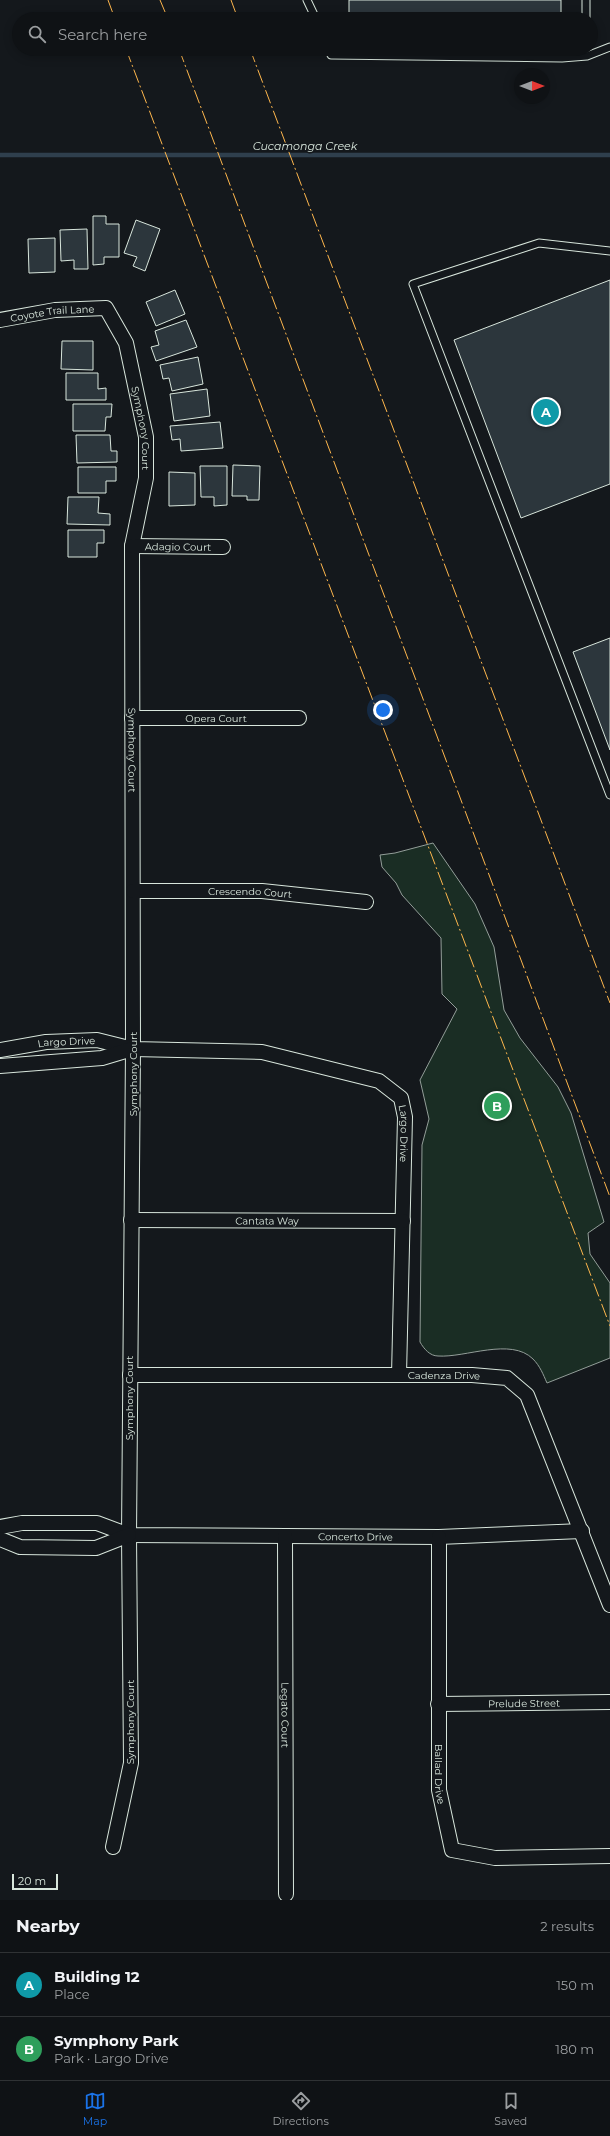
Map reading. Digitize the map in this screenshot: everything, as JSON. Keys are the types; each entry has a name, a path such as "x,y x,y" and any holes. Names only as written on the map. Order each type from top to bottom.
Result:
{"street":[{"name":"Coyote Trail Lane","path":"0,320 55,310 106,308"},
{"name":"Symphony Court","path":"106,308 126,343 146,437 146,478 132,546 133,1049 129,1535 131,1763 113,1847"},
{"name":"Adagio Court","path":"132,546 223,547"},
{"name":"Opera Court","path":"132,718 299,718"},
{"name":"Crescendo Court","path":"133,891 262,891 366,902"},
{"name":"Largo Drive","path":"0,1050 46,1042 97,1040 133,1049 262,1052 379,1081 401,1098 405,1117 399,1375"},
{"name":"Largo Drive","path":"0,1066 102,1058 133,1049"},
{"name":"Cantata Way","path":"131,1220 403,1221"},
{"name":"Cadenza Drive","path":"130,1375 472,1375 507,1378 527,1395 610,1605"},
{"name":"Concerto Drive","path":"0,1527 22,1523 97,1523 129,1535 439,1537 582,1531"},
{"name":"Concerto Drive","path":"0,1539 20,1547 96,1548 129,1535"},
{"name":"Legato Court","path":"284,1536 286,1894"},
{"name":"Ballad Drive","path":"439,1537 439,1790 452,1850 495,1858 610,1856"},
{"name":"Prelude Street","path":"438,1704 610,1702"}],"lane":[{"path":"307,0 313,12"},
{"path":"586,0 586,12"},
{"path":"598,50 610,47"},
{"path":"356,56 562,58 570,56"},
{"path":"610,251 539,243 412,284 610,795"}],"green space":[{"path":"433,843 475,904 494,947 504,1010 520,1038 558,1087 571,1113 604,1222 588,1233 590,1254 610,1283 610,1358 547,1383 538,1364 524,1353 500,1349 449,1356 435,1356 428,1352 420,1342 422,1145 429,1119 420,1080 457,1009 442,994 441,938 402,895 396,883 382,867 380,855 395,853"}],"building":[{"path":"349,0 561,0 561,12 349,12"},
{"path":"93,216 106,216 106,224 119,224 119,257 104,257 104,264 93,265"},
{"path":"136,220 160,229 145,271 133,266 137,257 124,253"},
{"path":"87,229 88,269 74,269 74,260 61,261 60,230"},
{"path":"55,238 55,272 29,273 28,239"},
{"path":"610,280 610,484 521,518 454,340"},
{"path":"175,290 185,314 156,326 146,302"},
{"path":"186,320 197,347 156,361 151,347 159,345 155,331"},
{"path":"62,341 93,341 93,370 61,369"},
{"path":"198,357 203,384 172,391 169,378 163,379 160,365"},
{"path":"66,373 98,373 98,389 106,388 106,400 66,400"},
{"path":"207,389 210,416 174,421 170,394"},
{"path":"73,404 112,404 111,417 106,417 105,431 73,431"},
{"path":"220,422 223,448 181,451 180,439 172,440 170,426"},
{"path":"76,435 110,435 111,451 117,451 117,462 77,463"},
{"path":"233,465 260,466 259,500 247,500 247,496 232,496"},
{"path":"200,466 227,466 227,505 214,506 214,497 201,497"},
{"path":"78,467 116,467 116,481 106,481 106,493 78,493"},
{"path":"169,472 195,473 195,505 169,506"},
{"path":"68,497 99,497 98,513 110,514 110,525 67,524"},
{"path":"68,530 104,530 104,543 97,543 97,557 68,557"},
{"path":"610,638 610,750 573,652"}],"waterway":[{"name":"Cucamonga Creek","path":"0,155 610,155"}],"power":[{"path":"108,0 112,12"},
{"path":"160,0 165,12"},
{"path":"231,0 235,12"},
{"path":"129,56 610,1326"},
{"path":"182,56 610,1197"},
{"path":"253,56 610,1003"}],"place":[{"name":"Building 12","path":"546,412"},
{"name":"Symphony Park","path":"497,1106"}]}
